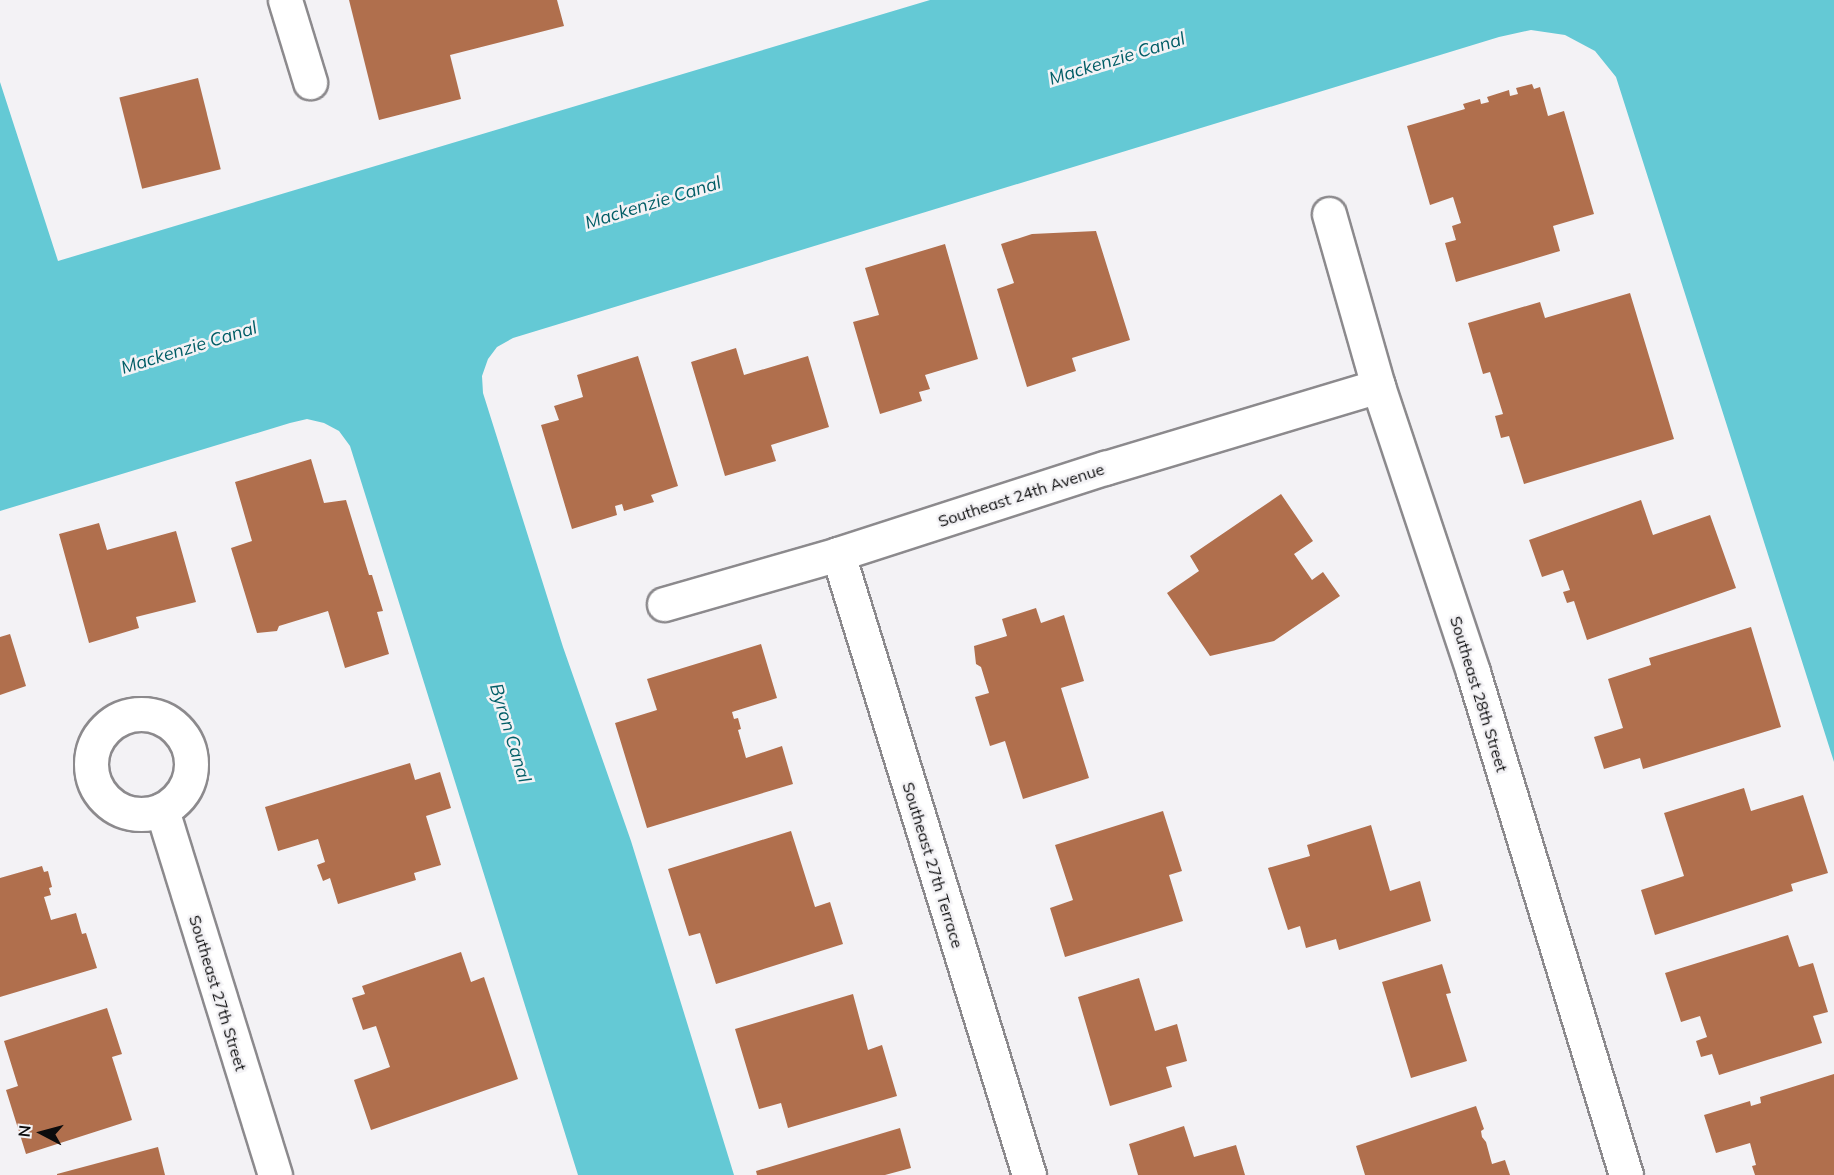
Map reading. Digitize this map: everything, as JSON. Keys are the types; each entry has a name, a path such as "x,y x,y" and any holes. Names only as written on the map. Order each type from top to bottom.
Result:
{"street":[{"path":"285,0 310,82"},
{"name":"Southeast 28th Street","path":"1329,214 1378,386 1473,672 1626,1175"},
{"name":"Southeast 24th Avenue","path":"664,604 838,554 1105,468 1378,386"},
{"name":"Southeast 27th Terrace","path":"838,554 1029,1175"},
{"name":"Southeast 27th Street","path":"162,810 275,1175"}],"water":[{"path":"930,0 1834,0 1834,762 1616,77 1595,51 1565,35 1531,30 1499,37 513,338 497,347 488,359 482,376 483,393 563,647 631,841 734,1175 578,1175 350,446 339,431 324,423 307,419 290,423 0,511 0,82 58,261"}],"building":[{"path":"349,0 557,0 564,26 450,55 461,99 379,120"},
{"path":"198,78 221,169 142,189 119,98"},
{"path":"1532,84 1534,89 1540,87 1548,116 1564,111 1594,214 1553,226 1560,251 1456,282 1445,243 1456,240 1452,226 1461,223 1453,197 1430,205 1407,126 1465,109 1463,104 1480,99 1481,104 1489,102 1487,97 1509,90 1510,96 1518,94 1516,88"},
{"path":"1096,231 1130,340 1072,358 1076,371 1027,387 997,289 1014,283 1001,244 1032,234"},
{"path":"945,244 978,359 925,375 930,389 919,392 922,401 880,414 853,322 879,315 865,268"},
{"path":"1630,293 1674,439 1524,484 1509,436 1501,438 1495,416 1503,414 1490,372 1483,374 1468,323 1540,302 1545,318"},
{"path":"736,348 744,375 808,356 829,427 771,445 776,461 725,476 691,362"},
{"path":"638,356 678,486 651,495 654,502 624,511 622,504 615,506 617,515 572,529 541,425 559,420 554,406 583,397 577,375"},
{"path":"311,459 324,503 346,500 369,575 372,575 383,611 377,612 389,654 345,668 328,611 279,626 277,631 257,633 231,548 252,541 235,482"},
{"path":"1281,494 1313,541 1294,554 1312,580 1323,572 1340,596 1274,641 1210,656 1167,593 1199,571 1190,556"},
{"path":"1641,500 1653,535 1710,515 1736,588 1587,640 1574,601 1567,603 1563,592 1570,590 1563,570 1542,577 1529,540"},
{"path":"99,523 107,550 176,531 196,602 136,617 139,628 89,643 59,534"},
{"path":"1036,608 1041,623 1064,615 1084,681 1061,688 1089,778 1023,799 1005,741 990,746 975,697 989,693 981,667 976,664 974,646 1007,636 1002,619"},
{"path":"1751,627 1781,727 1643,769 1640,758 1604,769 1594,737 1623,728 1608,679 1651,665 1649,658"},
{"path":"10,634 26,686 0,695 0,637"},
{"path":"761,644 777,698 732,712 734,719 738,718 741,729 738,730 746,758 782,746 793,784 647,828 615,723 657,710 647,679"},
{"path":"410,763 415,780 440,772 451,808 426,816 441,865 414,873 416,880 338,904 330,878 323,881 317,865 325,862 318,839 278,851 265,807"},
{"path":"1744,788 1751,811 1803,795 1828,873 1791,884 1793,891 1655,935 1641,890 1684,876 1664,813"},
{"path":"1163,811 1182,871 1169,875 1183,921 1065,957 1050,908 1073,900 1055,845"},
{"path":"1371,825 1390,891 1420,881 1431,921 1339,950 1336,939 1306,948 1300,926 1288,930 1268,868 1310,856 1307,845"},
{"path":"791,831 815,907 830,902 843,944 716,984 700,933 689,936 668,869"},
{"path":"42,866 44,872 48,871 52,887 49,888 51,895 44,897 51,920 76,913 82,934 86,933 97,968 0,997 0,878"},
{"path":"1788,935 1799,967 1813,963 1828,1012 1813,1016 1822,1043 1719,1075 1712,1054 1701,1057 1696,1041 1707,1037 1700,1016 1681,1022 1665,973"},
{"path":"461,952 471,982 484,977 518,1079 371,1130 354,1080 390,1067 376,1026 363,1030 352,998 365,994 362,986"},
{"path":"1442,964 1451,993 1446,994 1467,1061 1411,1078 1382,982"},
{"path":"1139,978 1155,1031 1177,1024 1187,1061 1166,1067 1172,1087 1110,1106 1078,997"},
{"path":"853,994 868,1050 882,1045 897,1096 788,1128 781,1103 759,1109 735,1029"},
{"path":"107,1008 122,1054 112,1057 132,1120 26,1154 6,1090 18,1086 4,1041"},
{"path":"1834,1074 1834,1175 1755,1175 1752,1166 1756,1165 1750,1143 1716,1153 1704,1115 1750,1101 1751,1106 1761,1103 1760,1097"},
{"path":"1476,1106 1484,1129 1481,1131 1482,1137 1486,1142 1492,1164 1505,1160 1510,1175 1365,1175 1356,1146"},
{"path":"1184,1126 1194,1157 1236,1145 1245,1175 1138,1175 1129,1144"},
{"path":"900,1128 911,1168 885,1175 757,1175 756,1171"},
{"path":"158,1147 165,1175 57,1175 57,1174"}],"water label":[{"name":"Mackenzie Canal","path":"1117,59"},
{"name":"Mackenzie Canal","path":"653,203"},
{"name":"Mackenzie Canal","path":"189,348"},
{"name":"Byron Canal","path":"510,733"}]}
